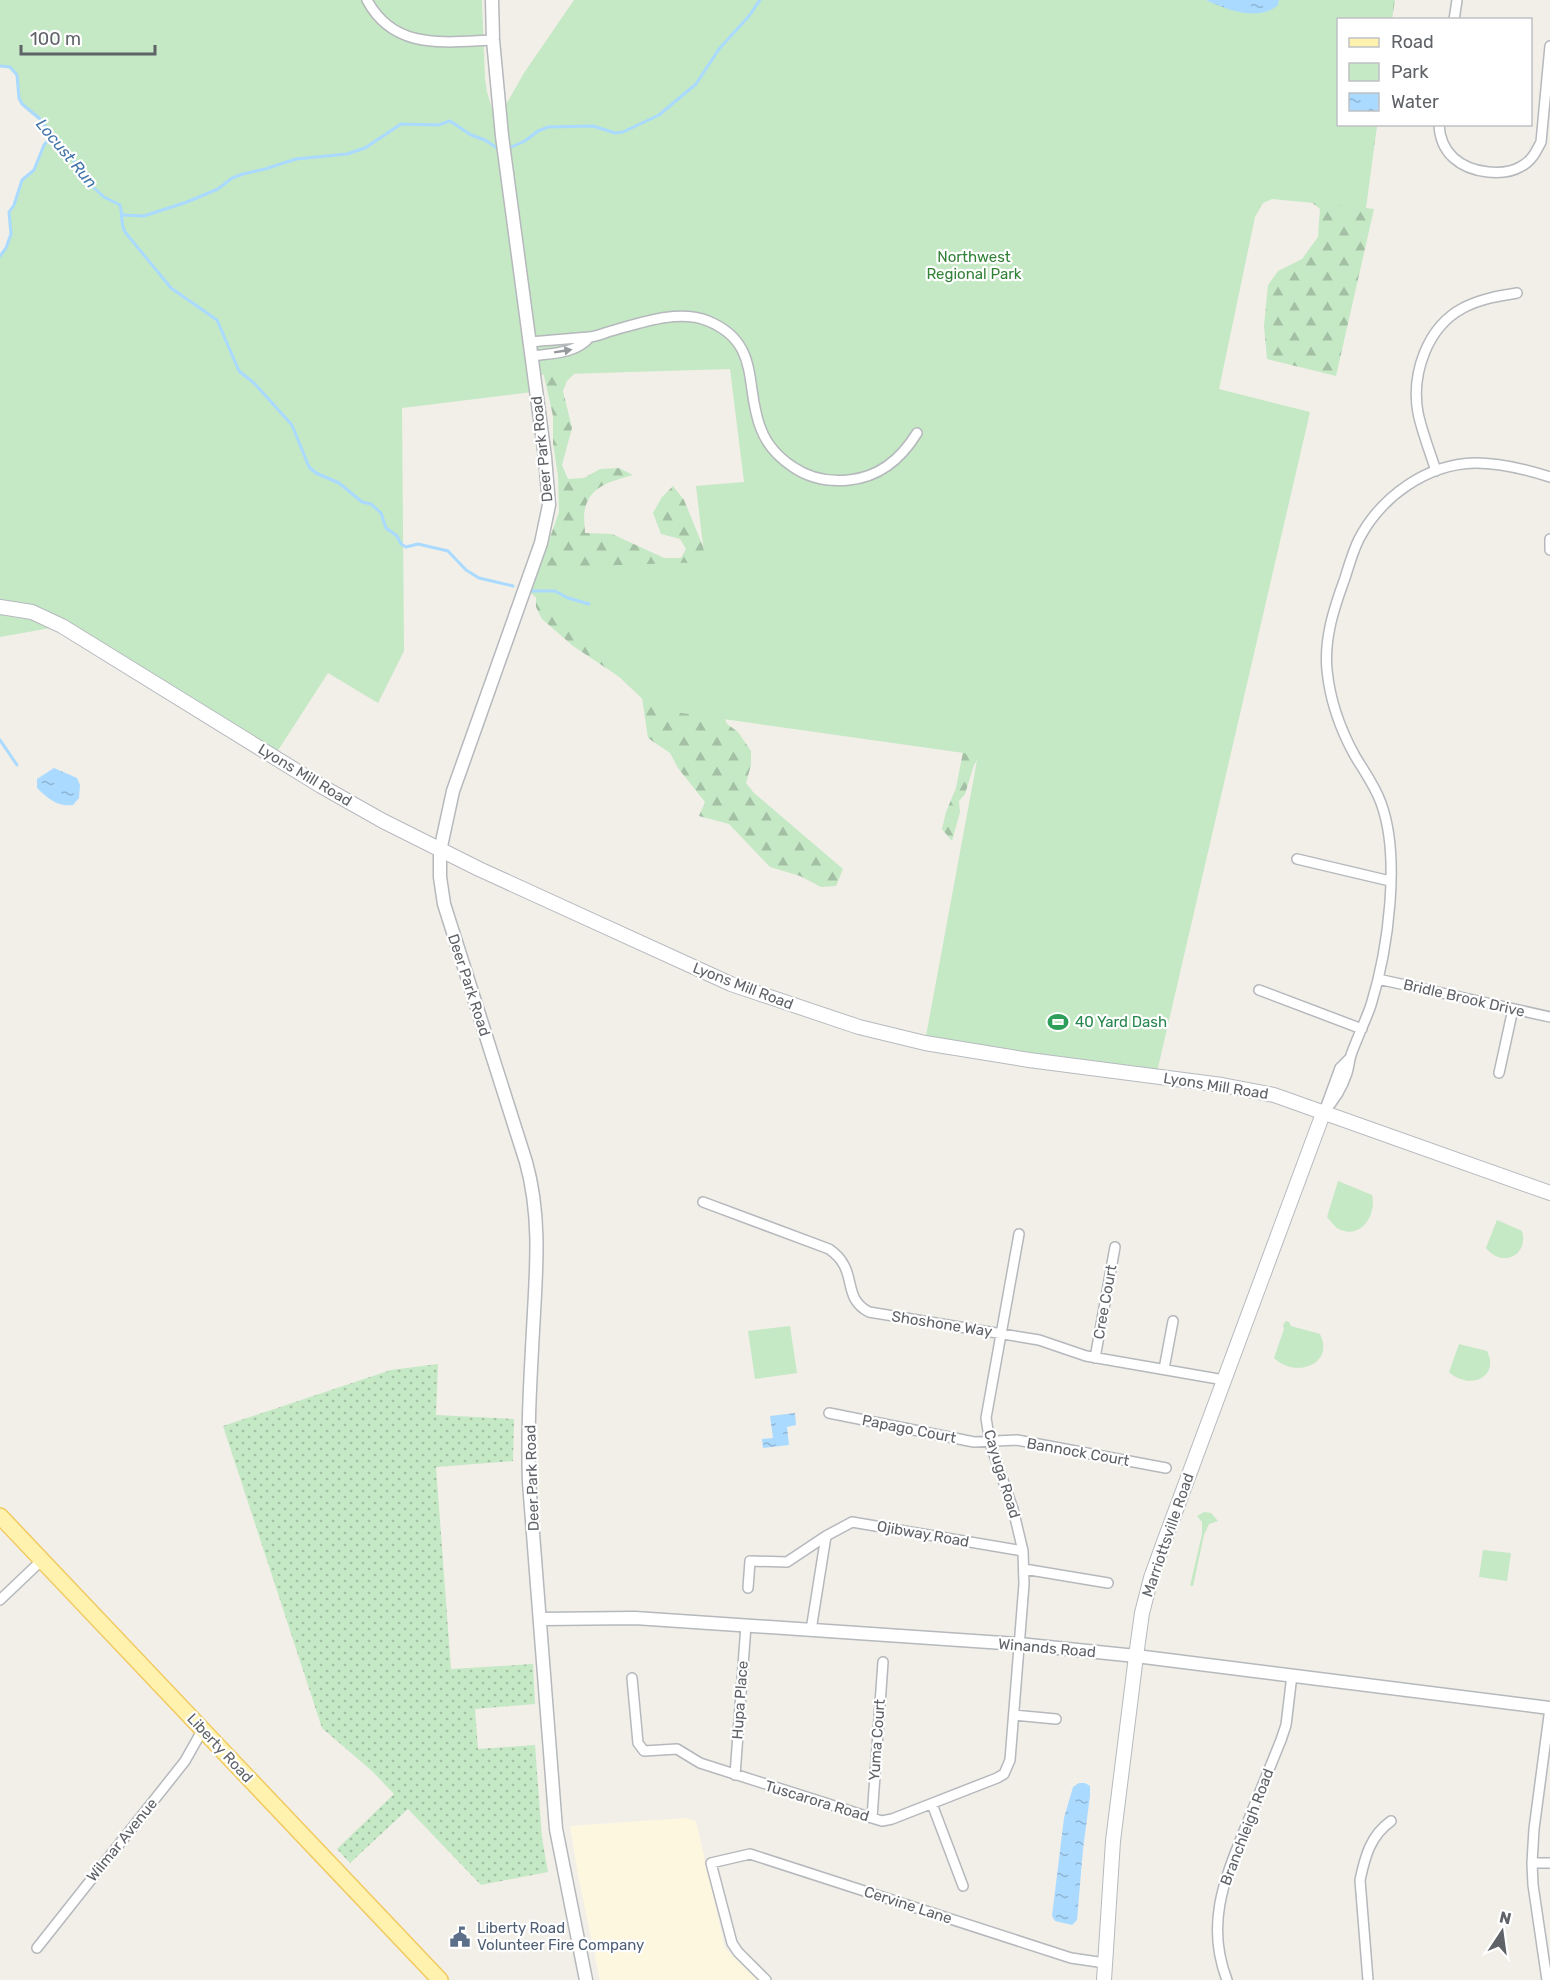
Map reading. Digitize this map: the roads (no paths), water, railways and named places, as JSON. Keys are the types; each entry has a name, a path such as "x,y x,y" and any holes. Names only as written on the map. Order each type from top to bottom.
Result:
{"main road":[{"name":"Lyons Mill Road","path":"0,607 32,612 62,626 330,791 440,851 721,980 852,1025 925,1043 987,1054 1253,1090 1283,1097 1550,1193"},
{"name":"Marriottsville Road","path":"1104,1980 1113,1841 1142,1613 1151,1578 1324,1111"},
{"name":"Liberty Road","path":"0,1516 440,1980"}],"street":[{"path":"367,0 379,18 405,36 434,41 493,40"},
{"name":"Deer Park Road","path":"492,0 493,40 505,158 548,478 549,505 546,524 456,779 440,851 440,877 447,915 523,1153 534,1197 537,1250 528,1456 557,1839 586,1980"},
{"path":"1454,18 1457,0"},
{"path":"1439,126 1439,134 1446,151 1461,165 1471,169 1497,173 1520,168 1530,161 1541,142 1550,45"},
{"path":"1436,471 1418,413 1417,377 1426,350 1439,328 1450,316 1480,301 1517,293"},
{"path":"530,342 590,337 672,317 690,316 716,325 730,335 746,358 751,375 757,418 768,444 789,465 821,479 852,480 879,471 902,455 917,433"},
{"path":"532,356 572,350 583,345 590,337"},
{"name":"Marriottsville Road","path":"1324,1111 1335,1100 1348,1072 1350,1058 1378,979 1385,939 1391,861 1381,802 1344,734 1329,690 1326,650 1336,603 1364,530 1385,502 1403,488 1436,471 1471,463 1509,466 1550,477"},
{"path":"1550,539 1550,550"},
{"path":"1297,859 1390,880"},
{"name":"Bridle Brook Drive","path":"1378,979 1550,1017"},
{"path":"1260,990 1362,1029"},
{"path":"1499,1073 1513,1009"},
{"name":"Shoshone Way","path":"703,1202 838,1254 845,1265 856,1302 869,1312 1050,1343 1095,1358 1224,1380"},
{"name":"Cayuga Road","path":"1019,1234 986,1418 990,1443 1013,1509 1023,1551 1019,1644"},
{"name":"Cree Court","path":"1095,1358 1115,1247"},
{"path":"1164,1369 1173,1321"},
{"name":"Papago Court","path":"829,1413 974,1442 990,1443"},
{"name":"Bannock Court","path":"990,1443 1017,1440 1166,1468"},
{"name":"Ojibway Road","path":"748,1588 750,1561 787,1562 846,1524 857,1522 1023,1551"},
{"path":"811,1630 826,1536"},
{"path":"0,1600 42,1560"},
{"path":"1024,1569 1108,1583"},
{"name":"Winands Road","path":"541,1619 614,1617 1019,1644 1136,1656 1550,1708"},
{"name":"Hupa Place","path":"735,1775 746,1625"},
{"name":"Tuscarora Road","path":"632,1678 640,1748 648,1751 677,1749 699,1763 887,1821 1004,1773 1010,1760 1019,1644"},
{"name":"Yuma Court","path":"872,1818 883,1662"},
{"name":"Branchleigh Road","path":"1227,1980 1218,1940 1218,1914 1222,1889 1283,1733 1292,1675"},
{"path":"1547,1980 1532,1863 1534,1829 1550,1708"},
{"path":"1014,1716 1056,1719"},
{"name":"Wilmar Avenue","path":"37,1948 185,1761 203,1729"},
{"path":"932,1804 963,1886"},
{"path":"1368,1980 1360,1880 1363,1864 1374,1836 1391,1821"},
{"name":"Cervine Lane","path":"766,1980 738,1952 732,1942 711,1863 750,1854 1071,1958 1105,1962"},
{"path":"1532,1863 1550,1863"}],"water":[{"path":"1206,0 1279,0 1278,5 1270,10 1252,14"},
{"path":"54,768 77,778 80,785 79,798 73,805 63,805 54,801 37,788 37,779"},
{"path":"795,1413 796,1425 787,1427 789,1445 763,1448 762,1439 773,1438 770,1416"},
{"path":"1079,1783 1090,1786 1090,1796 1077,1920 1072,1925 1055,1921 1052,1916 1064,1818 1073,1787"}],"waterway":[{"path":"509,148 548,127 593,126 615,133 623,132 659,115 696,84 719,49 749,16 760,0"},
{"name":"Locust Run","path":"0,66 10,67 17,75 19,98 22,104 39,118 50,137 85,172 93,187 104,197 120,205 125,232 171,288 217,320 239,371 254,383 292,425 309,467 316,473 339,483 362,502 371,504 381,513 386,528 406,547 418,544 448,551 466,570 479,578 513,586"},
{"path":"123,215 144,216 218,189 232,178 296,159 347,154 365,148 401,124 438,125 450,121 497,148"},
{"path":"0,256 11,234 9,212 14,205 22,180 34,170 44,145 50,138"},
{"name":"Locust Run","path":"532,591 555,591 568,598 589,604"},
{"path":"0,740 17,765"}],"place":[{"name":"40 Yard Dash","path":"1058,1022"},
{"name":"Liberty Road Volunteer Fire Company","path":"460,1937"}],"park label":[{"name":"Northwest Regional Park","path":"974,266"}]}
